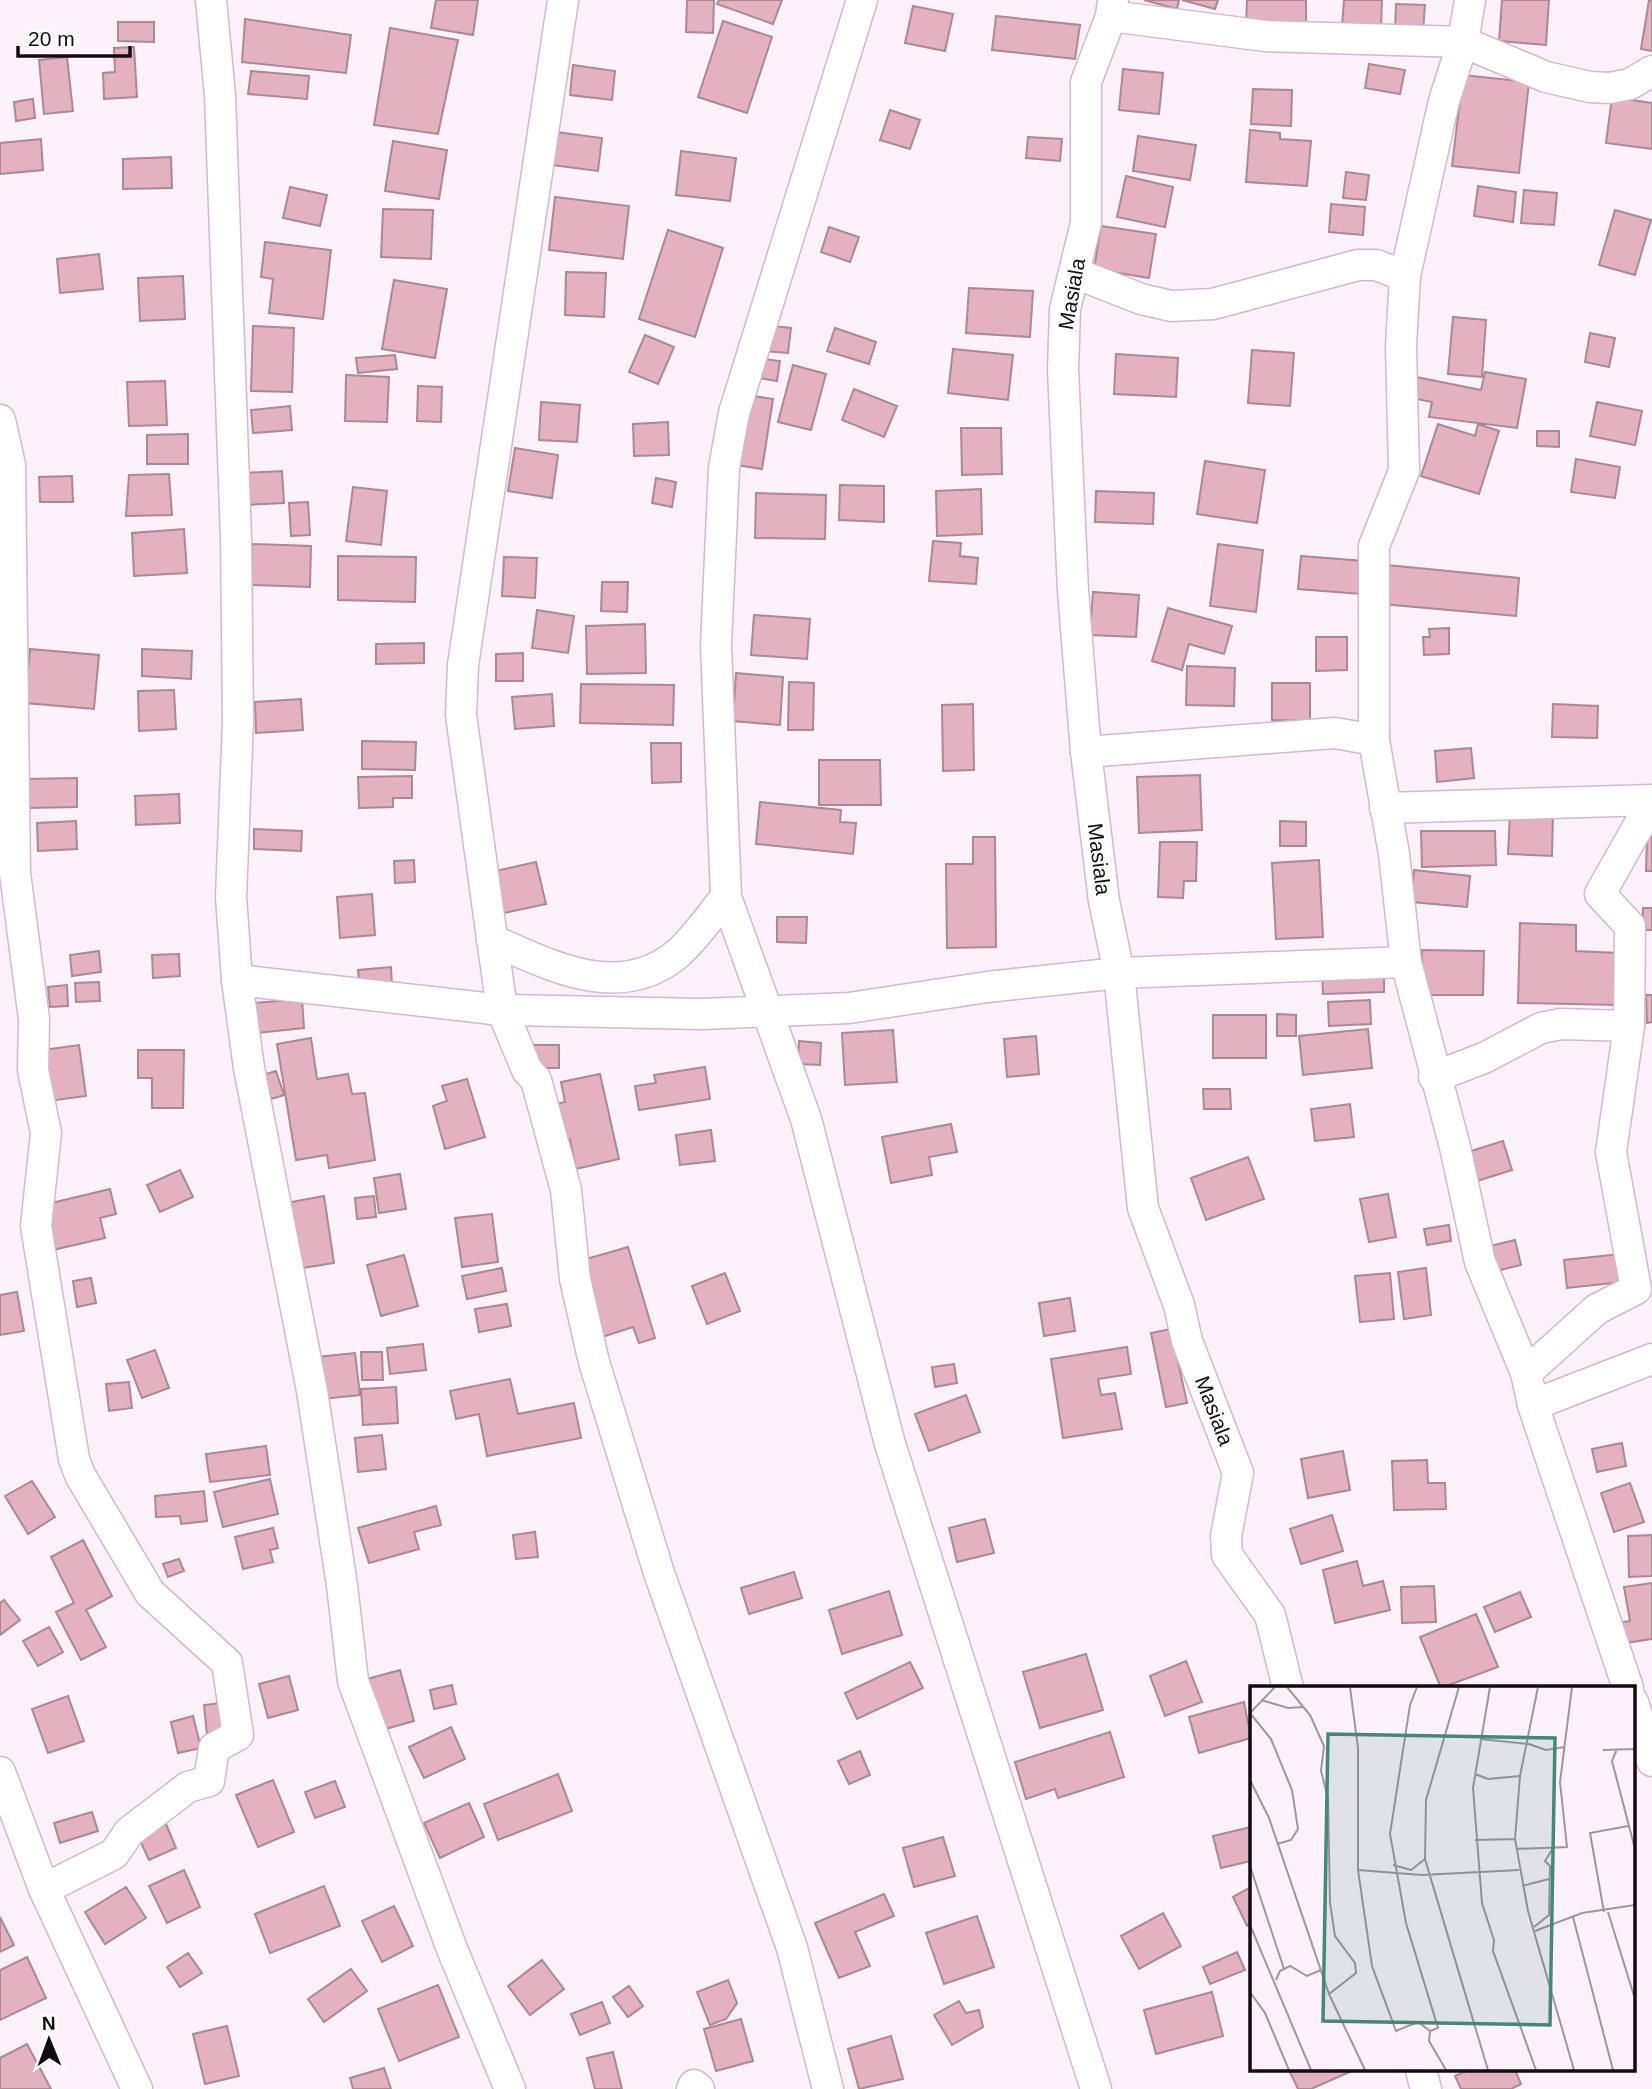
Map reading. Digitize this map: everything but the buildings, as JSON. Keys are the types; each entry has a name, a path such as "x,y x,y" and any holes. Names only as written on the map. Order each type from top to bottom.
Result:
{"street":[{"path":"211,0 220,107 236,538 238,721 231,897 237,980 249,1068 312,1391 342,1586 353,1681 387,1766 452,1949 510,2089"},
{"path":"563,0 463,665 461,716 502,1010 527,1070 536,1080 566,1190 575,1279 594,1362 659,1573 792,1948 828,2089"},
{"path":"862,0 734,413 724,468 716,645 726,897 806,1119 890,1444 1096,2089"},
{"path":"1470,0 1463,42 1444,101 1405,276 1401,346 1404,471 1374,546 1374,740 1394,854 1406,962 1434,1077 1455,1147 1480,1262 1526,1373 1533,1405 1627,1686"},
{"path":"1112,8 1265,36 1463,42 1546,77 1590,87 1630,84 1652,71"},
{"name":"Masiala","path":"1112,8 1086,82 1086,223 1065,309 1063,369 1073,591 1086,752 1104,901 1119,973 1143,1208 1179,1305 1187,1341 1238,1473 1226,1536 1227,1555 1270,1615 1288,1686"},
{"path":"1075,273 1140,299 1171,306 1213,304 1358,265 1376,265 1405,276"},
{"path":"0,420 10,466 15,873 34,1019 33,1070 46,1133 36,1226 74,1459 80,1475 150,1593 227,1663 238,1735 214,1748 209,1781 188,1787 178,1794 129,1832 114,1854 44,1889"},
{"path":"1086,752 1335,733 1374,740"},
{"path":"1385,808 1652,801"},
{"path":"1526,1373 1597,1309 1636,1290 1611,1152 1629,1026 1630,926 1600,894 1652,801"},
{"path":"492,940 567,973 586,977 619,978 647,971 675,955 726,897"},
{"path":"237,980 502,1010 770,1013 849,1007 1000,985 1119,973 1406,962"},
{"path":"1434,1077 1483,1058 1541,1028 1561,1024 1629,1026"},
{"path":"1533,1405 1652,1359"},
{"path":"1634,1705 1652,1761"},
{"path":"0,1772 44,1889 137,2089"},
{"path":"1422,2072 1426,2089"},
{"path":"692,2089 694,2085 699,2089"}]}
